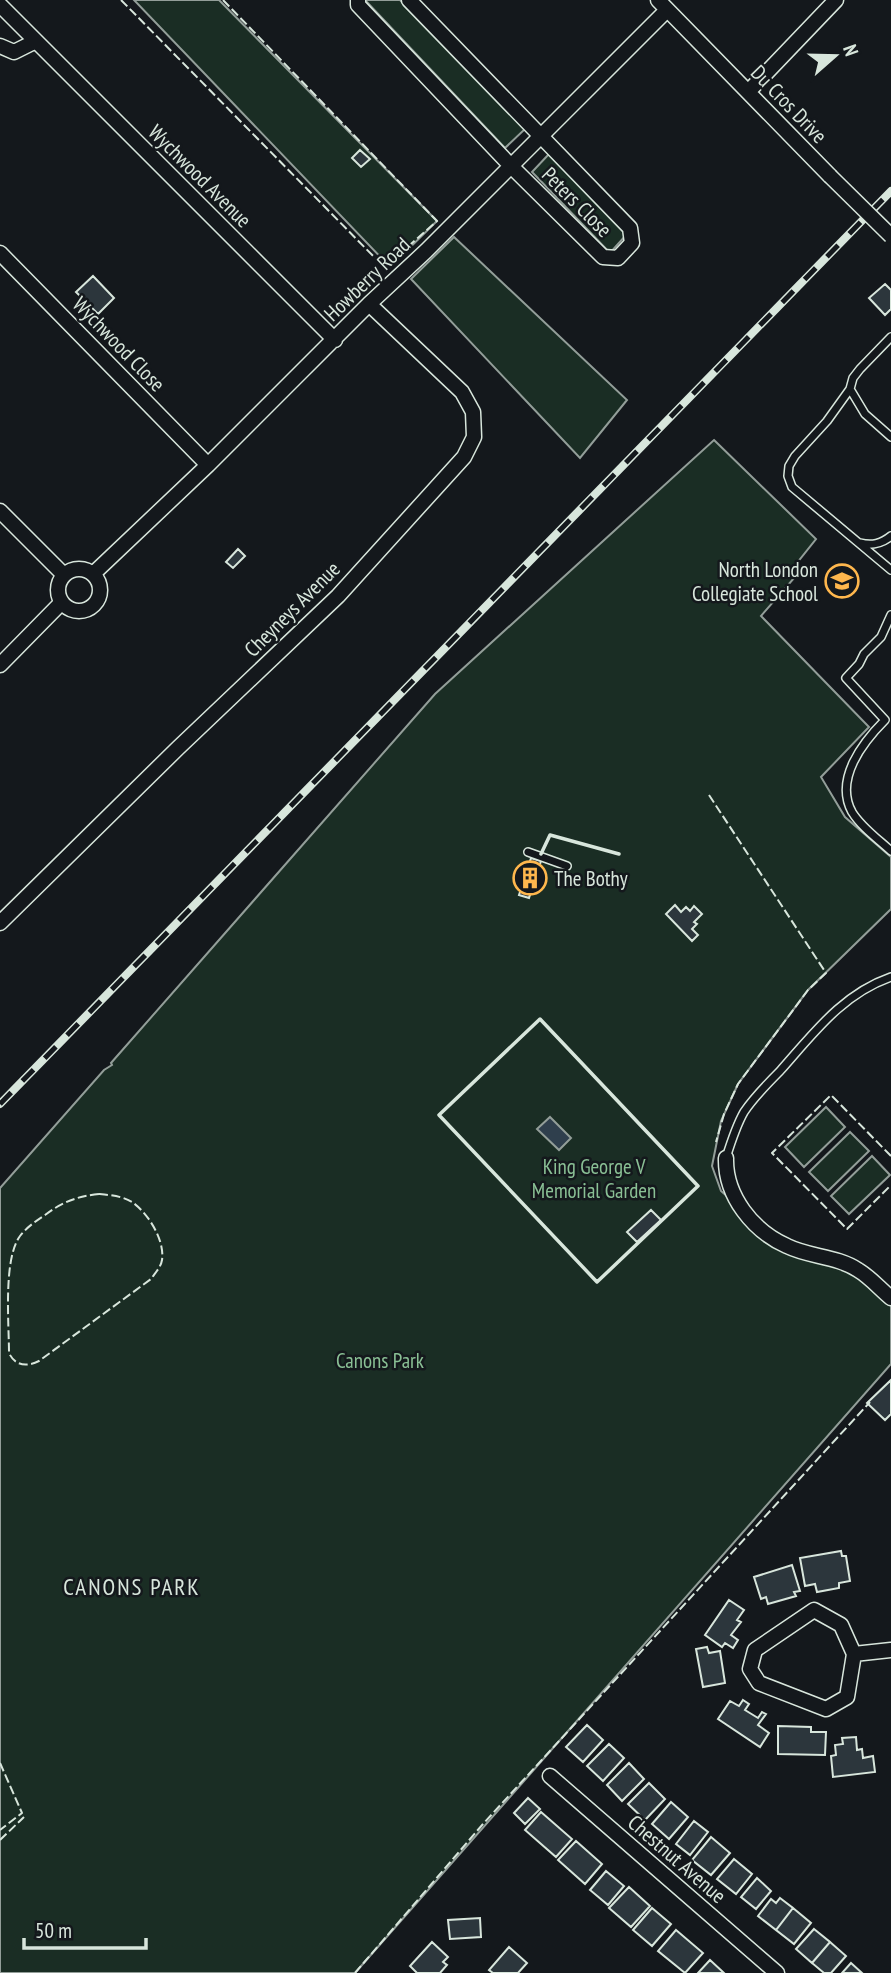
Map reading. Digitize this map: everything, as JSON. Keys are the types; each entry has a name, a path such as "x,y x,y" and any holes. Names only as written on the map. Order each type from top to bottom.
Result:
{"street":[{"name":"Peters Close","path":"358,0 358,5 511,166 603,257 618,258 632,243 630,228 409,0"},
{"path":"748,92 836,0"},
{"name":"Wychwood Avenue","path":"0,5 335,340"},
{"name":"Howberry Road","path":"93,574 208,465 542,136 663,5"},
{"name":"Du Cros Drive","path":"663,5 891,236"},
{"path":"0,46 14,52 36,41"},
{"name":"Wychwood Close","path":"0,253 208,465"},
{"name":"Cheyneys Avenue","path":"0,923 338,596 464,457 474,438 473,412 462,393 369,304"},
{"path":"0,511 64,575"},
{"path":"82,569 93,574 98,580 100,593 93,606 80,611 62,602 58,591 64,575 82,569"},
{"path":"0,665 62,602"},
{"path":"726,1158 729,1183 736,1198 756,1225 787,1246 858,1269 891,1298"},
{"path":"814,1610 841,1625 854,1654 847,1697 826,1709 759,1683 750,1669 755,1650 814,1610"},
{"path":"854,1654 891,1650"},
{"name":"Chestnut Avenue","path":"550,1776 776,1973"}],"lane":[{"path":"891,337 860,369 828,421 795,456 789,466 788,476 792,487 891,570"},
{"path":"850,389 864,414 891,437"},
{"path":"857,542 873,545 882,543 891,536"},
{"path":"891,615 881,637 846,678 885,720 862,747 852,765 846,790 849,805 861,823 891,851"},
{"path":"528,852 566,866"},
{"path":"726,1158 736,1130 752,1101 824,1021 860,991 891,977"}],"green space":[{"path":"134,0 219,0 437,221 390,267"},
{"path":"365,0 400,0 525,129 505,148"},
{"path":"549,154 627,234 610,253 532,172"},
{"path":"454,237 627,400 580,458 411,279"},
{"name":"Canons Park","path":"714,440 816,539 797,563 802,569 761,616 869,727 821,777 845,817 891,857 891,909 808,990 738,1084 721,1121 712,1166 721,1191 742,1218 858,1277 891,1306 891,1364 355,1973 0,1973 0,1188 104,1070 112,1065 435,694"},
{"path":"826,1107 845,1127 804,1167 785,1147"},
{"path":"850,1132 869,1151 828,1191 809,1172"},
{"path":"872,1156 890,1175 849,1214 831,1196"}],"water":[{"path":"550,1117 571,1138 559,1150 537,1129"}],"building":[{"path":"360,150 370,159 361,167 352,158"},
{"path":"93,276 114,298 98,314 76,292"},
{"path":"885,284 891,290 891,309 885,315 869,298"},
{"path":"238,549 245,556 233,568 226,562"},
{"name":"The Bothy","path":"531,858 541,861 529,898 519,895"},
{"path":"675,905 681,912 686,907 690,911 694,906 702,914 694,922 697,924 692,929 698,935 692,941 666,914"},
{"path":"651,1210 661,1220 637,1242 627,1232"},
{"path":"891,1380 891,1414 885,1420 867,1403"},
{"path":"841,1551 842,1556 846,1556 850,1581 839,1583 839,1588 817,1592 815,1584 805,1586 800,1558"},
{"path":"792,1565 800,1591 794,1592 796,1596 768,1604 766,1597 761,1599 754,1577"},
{"path":"729,1600 744,1610 737,1620 741,1622 731,1635 738,1640 733,1648 725,1643 722,1647 705,1635"},
{"path":"707,1647 709,1653 720,1651 725,1683 703,1687 696,1649"},
{"path":"743,1700 749,1704 745,1710 758,1718 762,1712 766,1714 758,1725 769,1733 760,1747 718,1719 730,1701 739,1706"},
{"path":"587,1725 603,1740 583,1762 566,1747"},
{"path":"778,1726 811,1727 811,1732 826,1732 825,1755 778,1754"},
{"path":"856,1737 857,1750 862,1749 863,1758 873,1756 875,1772 833,1777 831,1756 836,1755 835,1745 843,1744 842,1738"},
{"path":"609,1744 624,1758 603,1781 587,1766"},
{"path":"629,1763 644,1779 622,1801 607,1785"},
{"path":"649,1783 665,1799 645,1820 628,1804"},
{"path":"528,1798 540,1809 525,1824 514,1813"},
{"path":"671,1802 688,1817 669,1839 652,1824"},
{"path":"541,1812 572,1839 556,1857 525,1830"},
{"path":"694,1821 708,1832 690,1855 676,1844"},
{"path":"711,1837 730,1853 711,1875 692,1860"},
{"path":"576,1841 602,1864 585,1884 558,1860"},
{"path":"734,1859 752,1874 736,1894 717,1879"},
{"path":"606,1871 624,1886 608,1905 590,1890"},
{"path":"757,1878 771,1891 756,1909 741,1897"},
{"path":"629,1887 650,1906 631,1927 609,1908"},
{"path":"780,1898 793,1908 776,1930 758,1916 771,1899 776,1903"},
{"path":"652,1908 671,1924 652,1946 633,1930"},
{"path":"793,1908 811,1923 794,1944 776,1930"},
{"path":"480,1918 481,1937 450,1939 448,1920"},
{"path":"814,1929 830,1942 812,1963 796,1949"},
{"path":"676,1930 703,1953 685,1973 658,1951"},
{"path":"432,1942 448,1957 443,1962 447,1965 440,1973 417,1973 410,1966"},
{"path":"830,1942 846,1956 831,1973 824,1973 812,1963"},
{"path":"509,1947 527,1963 518,1973 493,1973 489,1970"},
{"path":"710,1960 724,1973 698,1973"},
{"path":"851,1963 862,1973 842,1973"}],"railway":[{"path":"0,1104 891,191"}],"fence":[{"path":"121,0 384,267"},
{"path":"223,0 437,221 387,265"},
{"path":"709,795 826,973 808,990 738,1084 724,1114 716,1142"},
{"path":"891,1156 831,1095 772,1153 847,1229 891,1185"},
{"path":"99,1194 128,1200 144,1213 161,1244 160,1265 151,1279 39,1361 26,1365 18,1363 9,1353 8,1292 15,1246 20,1236 35,1222 64,1203 99,1194"},
{"path":"355,1973 483,1824 870,1402"},
{"path":"0,1763 22,1813 0,1830"},
{"path":"0,1840 24,1817"}],"wall":[{"path":"541,854 550,835 619,854"},
{"path":"540,1019 698,1186 597,1282 439,1115 540,1019"}],"place":[{"name":"North London Collegiate School","path":"842,581"},
{"name":"The Bothy","path":"530,878"}],"district":[{"name":"CANONS PARK","path":"132,1586"}],"park label":[{"name":"King George V Memorial Garden","path":"594,1178"}]}
